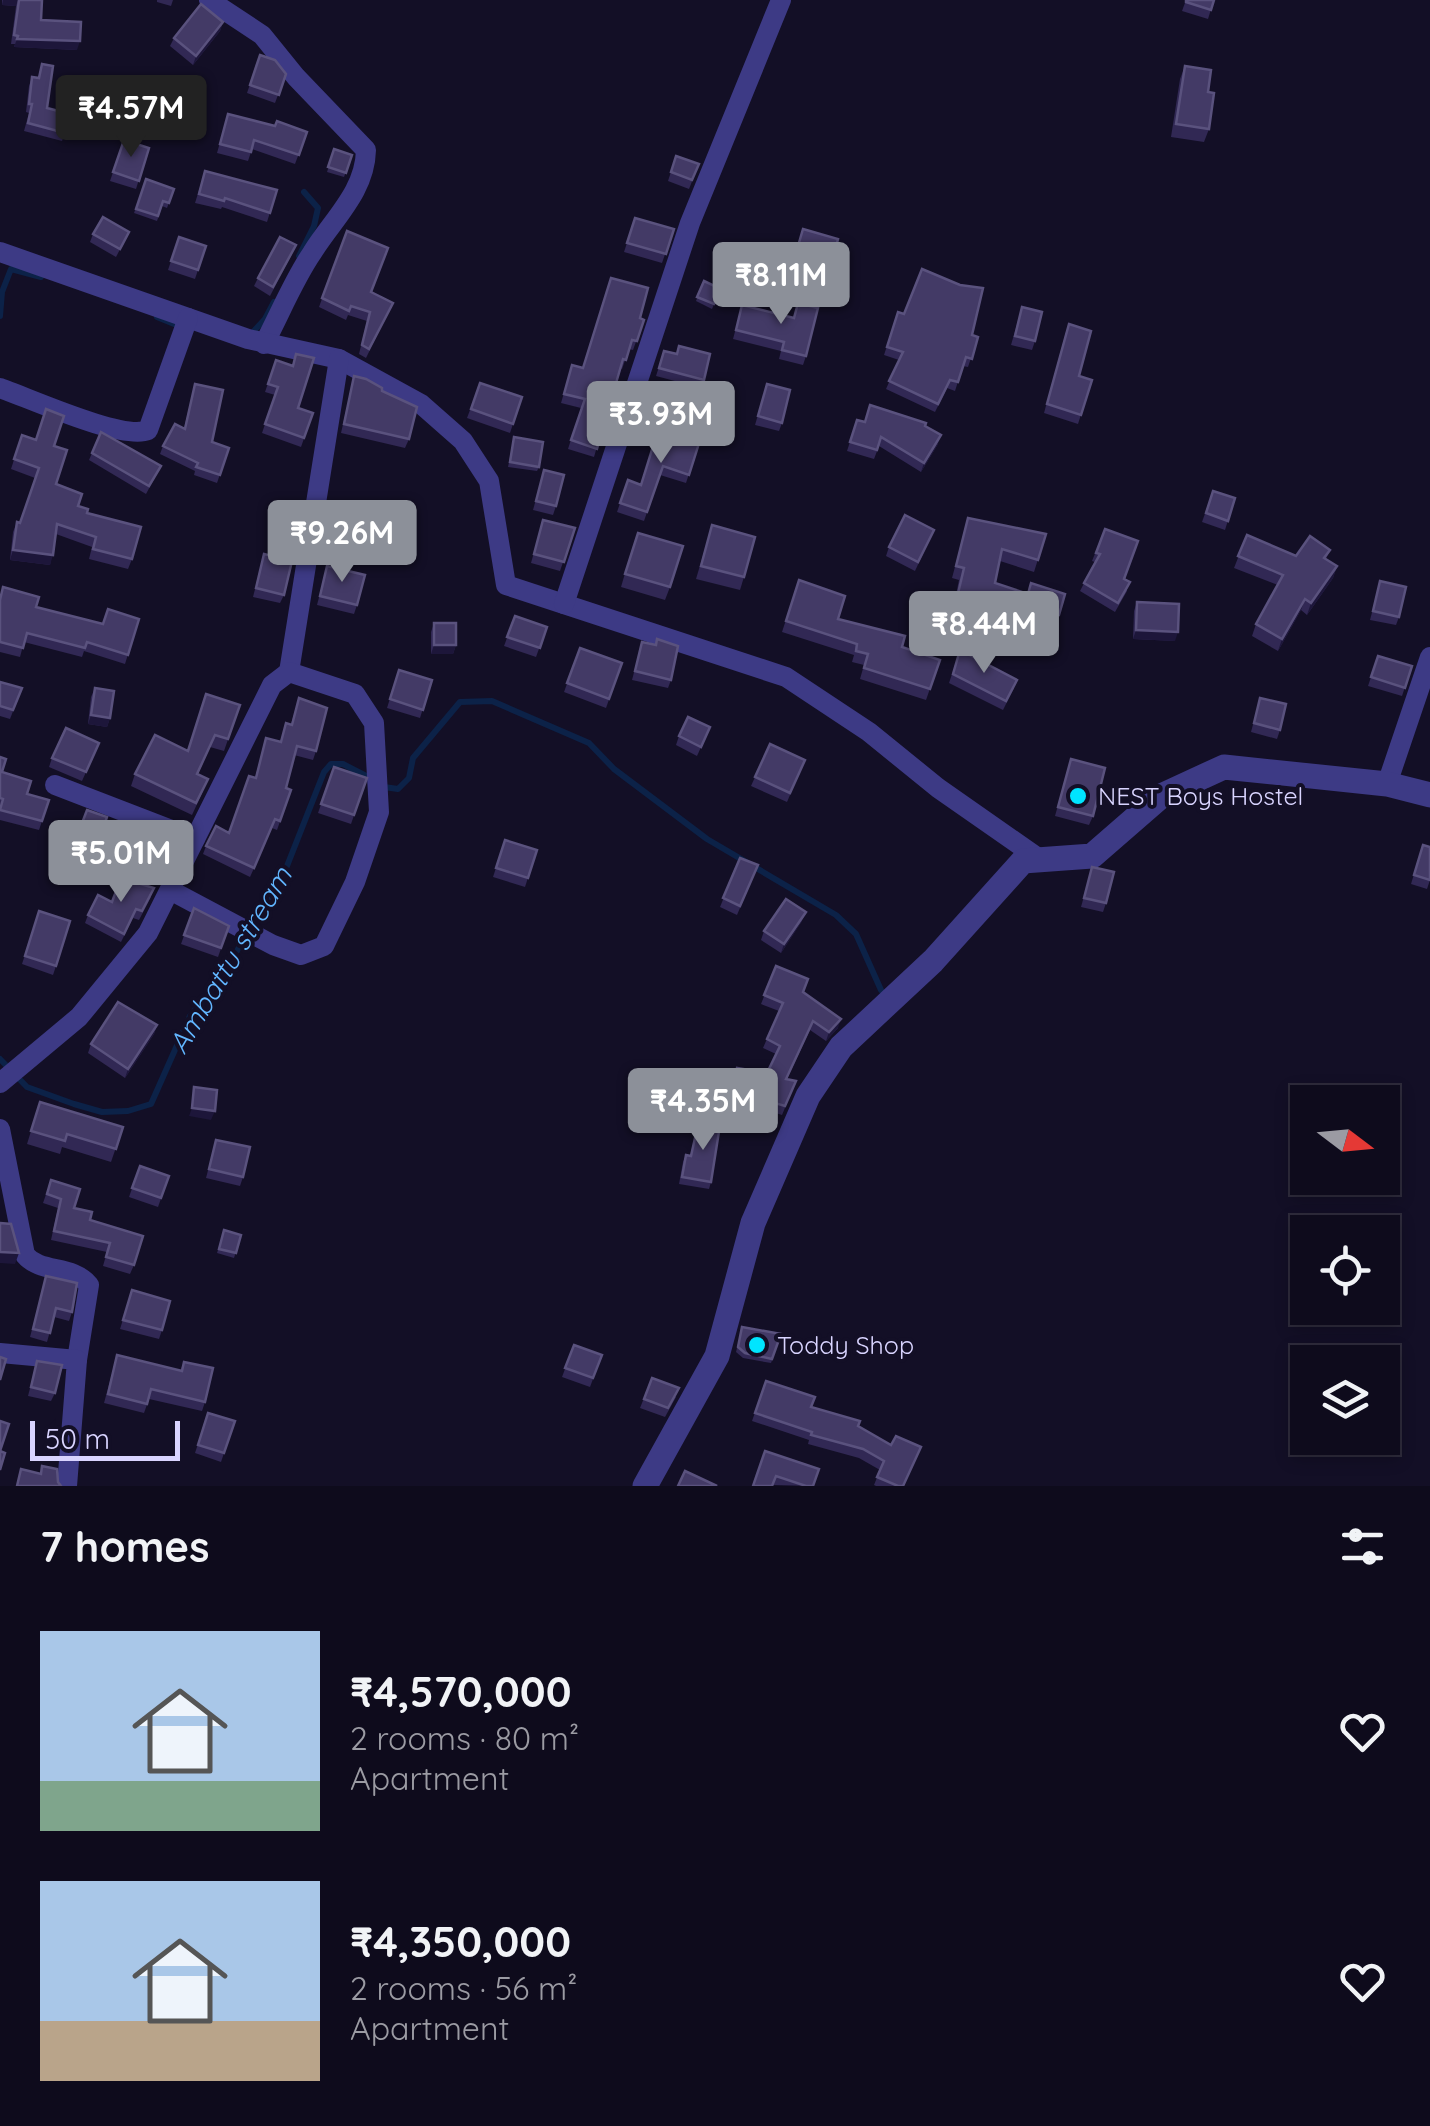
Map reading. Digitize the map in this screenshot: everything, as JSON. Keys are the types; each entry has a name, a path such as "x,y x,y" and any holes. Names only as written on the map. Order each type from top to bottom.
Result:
{"street":[{"path":"209,0 262,35 366,150 366,170 359,186 310,255 264,344"},
{"path":"564,604 690,222 780,0"},
{"path":"0,252 264,344 339,359 422,404 463,440 489,481 506,585 786,677 869,732 938,788 1040,860"},
{"path":"0,388 115,430 138,434 148,430 188,318"},
{"path":"6,1078 79,1017 148,933 272,685 289,672 339,359"},
{"path":"1388,784 1430,657"},
{"path":"170,890 260,939 300,955 324,946 355,882 380,812 374,723 356,694 289,672"},
{"path":"645,1486 716,1356 753,1222 808,1096 841,1047 933,961 1023,861 1092,856 1161,796 1224,768 1388,784 1430,795"},
{"path":"55,785 195,838"},
{"path":"0,1128 26,1255 32,1263 82,1276 89,1285 77,1360 67,1486"},
{"path":"0,1354 77,1360"}],"building":[{"path":"19,0 42,0 41,20 81,22 80,41 17,39 14,35"},
{"path":"1186,0 1214,0 1211,10"},
{"path":"201,4 223,22 196,56 174,38"},
{"path":"260,55 275,60 286,74 279,95 250,85"},
{"path":"42,64 53,66 47,108 70,114 65,133 28,123 32,77 39,78"},
{"path":"1185,66 1211,70 1208,92 1214,93 1209,129 1176,124"},
{"path":"228,114 275,126 277,121 307,132 299,155 254,140 251,152 220,144"},
{"path":"124,140 149,148 139,181 113,172"},
{"path":"334,149 352,155 346,173 328,167"},
{"path":"676,156 699,164 692,180 671,172"},
{"path":"205,171 277,190 270,213 199,194"},
{"path":"146,179 174,189 169,203 163,201 158,216 136,209"},
{"path":"103,217 129,232 120,249 93,234"},
{"path":"635,218 674,229 666,254 627,243"},
{"path":"803,229 838,239 830,270 794,260"},
{"path":"347,231 388,248 371,292 393,303 369,349 362,345 370,312 351,306 349,311 322,298"},
{"path":"179,237 206,246 198,270 171,261"},
{"path":"280,237 296,245 273,287 258,278"},
{"path":"922,269 960,285 983,288 972,335 978,337 972,359 966,357 958,382 950,380 938,404 889,381 903,352 887,347 898,312 904,314"},
{"path":"611,278 648,288 640,318 644,320 637,341 632,340 626,360 623,359 597,449 571,440 585,399 564,394 572,365 583,368"},
{"path":"704,281 721,289 714,304 697,297"},
{"path":"798,303 818,308 806,356 782,350 784,342 736,330 742,305 794,318"},
{"path":"1022,307 1042,312 1035,341 1015,336"},
{"path":"1069,324 1091,331 1079,376 1092,380 1081,415 1047,404"},
{"path":"679,346 710,354 704,380 659,368 664,351 677,354"},
{"path":"296,354 314,358 298,408 313,413 304,438 265,424 278,387 268,384 276,360 293,366"},
{"path":"354,376 417,407 409,439 344,424"},
{"path":"480,383 522,397 513,424 471,409"},
{"path":"195,384 223,390 212,442 229,448 220,475 196,467 198,463 163,446 175,424 185,429"},
{"path":"767,384 790,390 782,423 758,416"},
{"path":"870,405 926,423 941,435 924,463 881,437 877,450 850,442 857,420 865,422"},
{"path":"46,409 64,416 54,446 67,450 56,484 82,494 78,506 88,509 87,513 141,527 132,559 93,549 96,537 57,524 53,555 13,550 17,522 20,523 39,468 14,459 22,435 36,440"},
{"path":"659,427 700,440 689,475 663,466 647,512 620,503 628,480 641,485"},
{"path":"101,432 161,466 149,486 92,453"},
{"path":"514,437 543,442 539,467 510,462"},
{"path":"544,470 564,475 556,506 536,501"},
{"path":"1213,491 1235,498 1228,521 1206,513"},
{"path":"905,515 934,530 918,562 889,547"},
{"path":"968,518 1046,534 1038,560 1002,549 995,583 1028,594 1031,583 1065,594 1059,615 1047,611 1045,617 989,599 986,609 956,602 964,568 956,566"},
{"path":"543,520 575,528 564,562 534,554"},
{"path":"712,525 755,537 744,577 701,566"},
{"path":"1105,529 1138,541 1124,579 1130,582 1118,603 1084,583 1100,554 1096,553"},
{"path":"638,533 683,546 670,587 625,574"},
{"path":"1247,535 1296,556 1310,536 1330,550 1324,558 1337,566 1311,603 1305,599 1282,639 1256,624 1283,575 1238,556"},
{"path":"264,554 292,561 284,595 256,588"},
{"path":"327,566 365,575 357,605 320,596"},
{"path":"799,580 845,596 838,619 905,636 902,647 940,660 930,689 864,668 868,654 856,651 857,644 786,621"},
{"path":"1380,581 1406,587 1399,617 1373,611"},
{"path":"3,587 39,597 36,607 103,624 108,609 139,619 128,655 87,642 85,648 27,633 23,648 0,642"},
{"path":"1137,602 1179,604 1178,632 1136,630"},
{"path":"515,616 547,627 540,648 507,637"},
{"path":"434,623 456,623 456,645 434,645"},
{"path":"657,639 678,646 671,680 635,671 642,642 656,645"},
{"path":"580,648 622,663 609,699 567,683"},
{"path":"960,650 1017,680 1006,701 953,674"},
{"path":"1378,656 1412,666 1405,688 1371,677"},
{"path":"399,670 432,680 423,710 390,699"},
{"path":"0,682 22,688 13,710 0,706"},
{"path":"95,688 114,691 110,718 91,715"},
{"path":"206,694 240,705 228,739 215,735 197,774 208,779 196,803 135,774 155,735 188,751"},
{"path":"299,698 327,708 316,751 297,746 286,788 291,790 280,821 275,819 254,868 206,846 216,826 229,833 249,776 256,778 266,738 281,742 286,723 292,725"},
{"path":"1260,698 1286,704 1280,730 1254,723"},
{"path":"688,717 710,727 701,747 679,736"},
{"path":"66,728 99,743 86,772 52,758"},
{"path":"770,744 805,760 790,793 755,777"},
{"path":"0,757 6,759 2,772 31,781 27,794 49,800 42,821 0,810"},
{"name":"NEST Boys Hostel","path":"1071,759 1105,768 1093,816 1058,807"},
{"path":"334,767 367,778 354,815 321,804"},
{"path":"87,810 107,817 95,852 74,844"},
{"path":"505,840 537,850 528,878 496,868"},
{"path":"1423,845 1430,847 1430,880 1414,875"},
{"path":"740,858 758,865 740,906 723,898"},
{"path":"1092,867 1114,872 1106,903 1084,898"},
{"path":"121,878 154,888 142,911 136,909 124,934 88,915 98,895 112,902"},
{"path":"786,899 806,912 784,944 764,931"},
{"path":"194,908 229,926 221,948 184,935"},
{"path":"39,911 70,921 56,966 25,956"},
{"path":"776,966 808,979 803,992 841,1019 829,1032 813,1021 786,1079 796,1081 785,1106 731,1090 737,1068 767,1073 780,1046 767,1039 783,1003 764,995"},
{"path":"118,1002 157,1025 128,1069 91,1044"},
{"path":"194,1087 217,1090 215,1111 192,1108"},
{"path":"40,1102 123,1127 116,1149 67,1134 65,1141 31,1131"},
{"path":"699,1120 720,1125 711,1182 682,1177"},
{"path":"216,1140 250,1147 243,1177 209,1169"},
{"path":"140,1166 169,1176 161,1198 132,1188"},
{"path":"51,1180 80,1189 74,1208 92,1212 90,1220 143,1236 134,1265 106,1257 110,1243 54,1231 61,1199 47,1194"},
{"path":"0,1223 11,1224 19,1253 0,1252"},
{"path":"224,1230 241,1235 236,1253 219,1249"},
{"path":"46,1276 77,1283 72,1312 56,1308 50,1333 33,1329"},
{"path":"132,1290 170,1301 162,1330 123,1320"},
{"name":"Toddy Shop","path":"742,1327 781,1334 772,1359 745,1353 738,1347"},
{"path":"574,1345 602,1355 593,1378 565,1368"},
{"path":"117,1355 182,1371 184,1362 213,1368 205,1402 151,1389 147,1404 108,1394"},
{"path":"0,1357 6,1359 0,1380"},
{"path":"37,1361 62,1365 55,1393 31,1387"},
{"path":"652,1378 679,1388 668,1408 644,1399"},
{"path":"766,1381 815,1397 811,1407 860,1421 858,1426 891,1445 896,1436 921,1447 903,1486 877,1477 884,1461 863,1449 811,1435 812,1432 755,1413"},
{"path":"208,1413 235,1421 224,1453 198,1445"},
{"path":"0,1421 9,1424 0,1451"},
{"path":"765,1451 819,1469 813,1486 776,1476 772,1486 753,1486"},
{"path":"42,1466 57,1469 61,1486 17,1486 21,1469 41,1474"},
{"path":"685,1471 717,1486 678,1486"}],"waterway":[{"path":"299,256 318,208 304,192"},
{"path":"0,316 2,292 11,269 41,277"},
{"path":"253,332 274,302"},
{"path":"157,317 179,326"},
{"name":"Ambattu stream","path":"384,787 398,789 409,778 413,758 460,702 492,701 589,743 614,769 707,839 836,915 856,934 881,990"},
{"name":"Ambattu stream","path":"0,1059 27,1087 74,1104 102,1112 128,1111 151,1104 190,1016 227,968 287,866 324,772 331,764 343,764 374,780"}],"place":[{"name":"NEST Boys Hostel","path":"1078,796"},
{"name":"Toddy Shop","path":"757,1345"}]}
